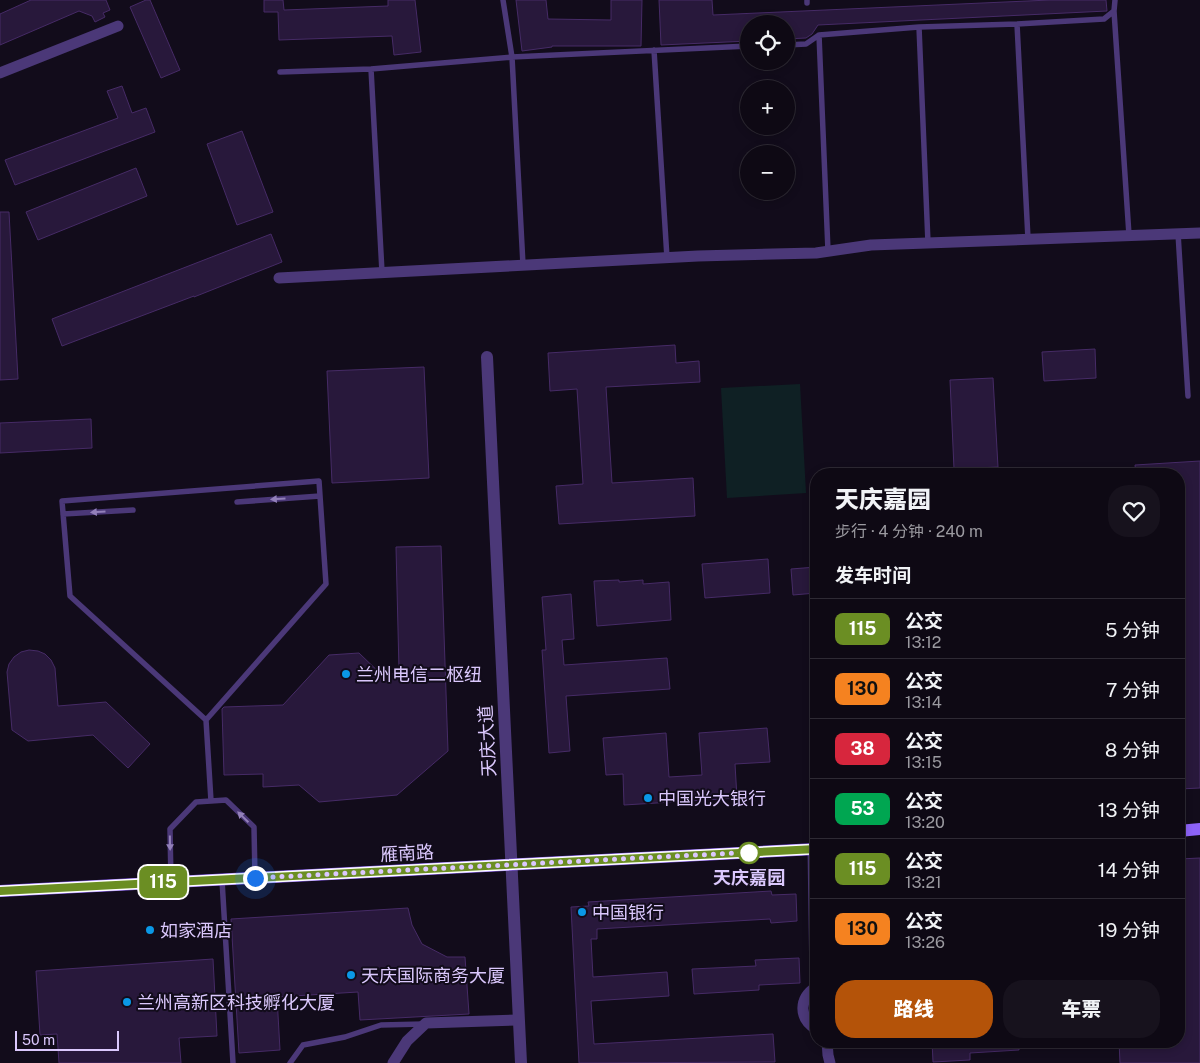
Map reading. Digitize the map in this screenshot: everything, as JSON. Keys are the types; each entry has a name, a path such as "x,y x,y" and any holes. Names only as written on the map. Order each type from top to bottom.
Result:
{"main road":[{"path":"1185,831 1200,830"},
{"name":"雁南路","path":"0,891 810,849"}],"street":[{"path":"0,73 118,26"},
{"path":"279,278 828,251 871,245 1200,233"},
{"name":"天庆大道","path":"487,357 521,1063"},
{"path":"810,992 804,1001 803,1010 805,1018 810,1025"},
{"path":"393,1063 407,1041 426,1024 518,1020"},
{"path":"828,1048 830,1063"}],"lane":[{"path":"503,0 512,57 523,265"},
{"path":"1115,0 1114,11 1129,235"},
{"path":"795,45 806,44 819,35 919,27 1104,19 1114,11"},
{"path":"1017,24 1028,239"},
{"path":"919,27 928,243"},
{"path":"819,35 828,251"},
{"path":"280,72 371,69 512,57 740,46"},
{"path":"654,50 667,258"},
{"path":"371,69 382,272"},
{"path":"1178,233 1188,396"},
{"path":"206,720 326,584 319,481 62,501 70,596 206,720 211,801"},
{"path":"237,502 320,496"},
{"path":"63,514 133,510"},
{"path":"171,882 170,829 196,802 226,800 254,828 255,878"},
{"path":"222,880 233,1063"},
{"path":"290,1063 303,1045 345,1038 381,1025 426,1024"}],"shaded area":[{"path":"800,384 806,493 727,498 721,388"}],"building":[{"path":"31,0 106,0 110,10 103,13 105,17 95,22 92,16 79,11 0,45 0,14"},
{"path":"150,0 180,70 161,78 130,7"},
{"path":"264,0 283,0 284,10 388,6 388,0 415,0 421,52 394,55 392,36 279,40 278,12 264,12"},
{"path":"516,0 546,0 548,19 611,20 611,0 642,0 641,46 552,46 522,51"},
{"path":"659,0 712,0 713,15 1050,0 1106,0 1107,11 818,25 812,34 806,38 795,39 795,15 740,15 740,41 661,45"},
{"path":"122,86 132,113 146,108 155,132 15,185 5,160 118,118 107,91"},
{"path":"242,131 273,212 237,225 207,144"},
{"path":"136,168 147,196 38,240 26,212"},
{"path":"0,212 9,212 18,379 0,380"},
{"path":"271,234 282,262 62,346 52,319"},
{"path":"675,345 676,363 699,361 700,382 606,387 612,483 693,478 695,516 559,524 556,486 583,484 577,389 550,391 548,353"},
{"path":"1095,349 1096,378 1044,381 1042,352"},
{"path":"424,367 429,478 332,483 327,371"},
{"path":"993,378 998,467 954,468 950,380"},
{"path":"91,419 92,448 0,453 0,423"},
{"path":"1200,461 1200,788 1185,789 1185,468 1135,468 1135,465"},
{"name":"兰州电信二枢纽","path":"441,546 448,751 397,795 319,802 299,785 263,787 263,774 224,775 222,709 224,707 283,705 329,655 359,653 385,678 399,670 396,547"},
{"path":"768,559 770,593 705,598 702,564"},
{"path":"810,567 810,594 793,595 791,569"},
{"path":"619,580 619,582 643,580 643,584 669,582 671,620 597,626 594,581"},
{"path":"571,594 574,639 562,640 564,665 667,658 670,689 566,696 570,751 549,753 542,650 546,650 542,597"},
{"path":"29,650 45,654 51,660 55,668 58,706 106,702 150,744 128,768 93,735 28,741 12,730 7,672 9,664 14,657 21,652"},
{"path":"767,728 770,762 735,764 737,798 624,805 623,774 606,775 603,738 666,733 669,777 702,775 699,733"},
{"path":"1200,858 1200,1063 1120,1063 1119,1048 1185,1048 1185,859"},
{"path":"771,891 772,895 796,894 797,921 771,923 770,919 597,929 597,939 591,939 593,977 667,972 669,996 591,1001 594,1044 773,1034 775,1062 579,1063 571,907 589,906 588,902"},
{"name":"天庆国际商务大厦","path":"408,908 412,925 422,944 447,957 465,957 469,1014 360,1020 358,992 277,997 280,1050 239,1053 231,919"},
{"path":"799,958 800,983 759,985 759,990 694,994 692,969 756,966 755,960"},
{"name":"兰州高新区科技孵化大厦","path":"213,959 217,1036 179,1038 181,1063 59,1063 57,1034 40,1035 36,971"},
{"path":"932,1048 1019,1048 1019,1050 970,1053 970,1060 933,1062"}],"bus line":[{"name":"115","path":"0,891 810,849"}],"place":[{"name":"兰州电信二枢纽","path":"346,674"},
{"name":"中国光大银行","path":"648,798"},
{"name":"天庆嘉园","path":"749,853"},
{"name":"中国银行","path":"582,912"},
{"name":"如家酒店","path":"150,930"},
{"name":"天庆国际商务大厦","path":"351,975"},
{"name":"兰州高新区科技孵化大厦","path":"127,1002"}],"route":[{"path":"255,878 755,852 749,853"}]}
